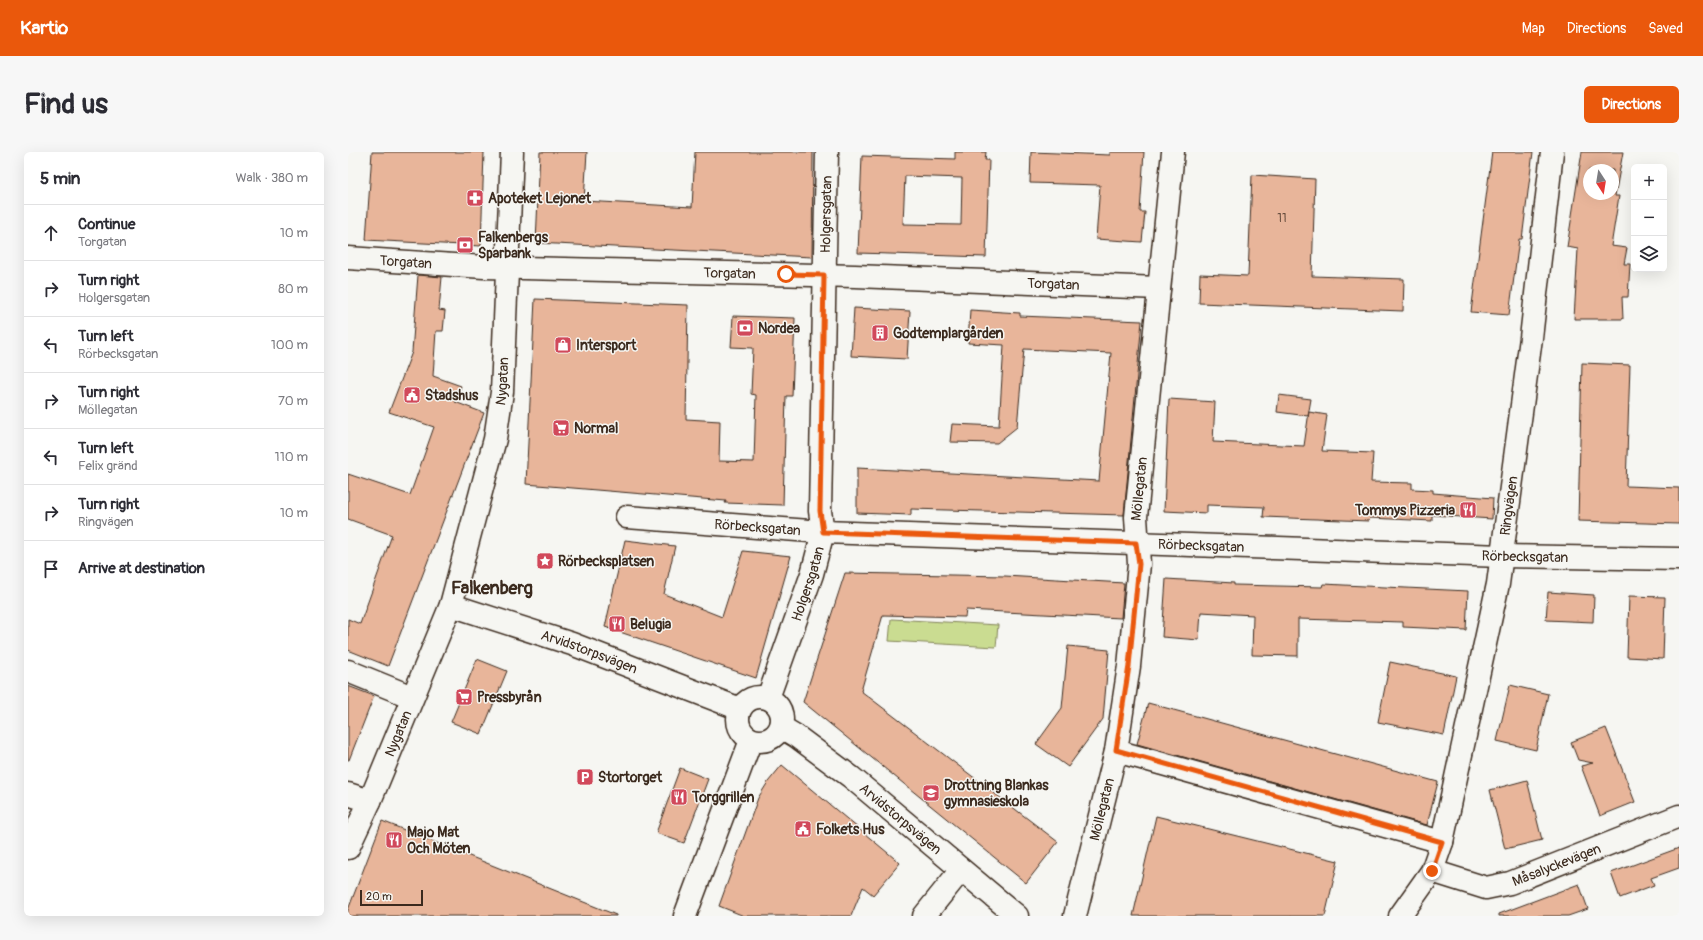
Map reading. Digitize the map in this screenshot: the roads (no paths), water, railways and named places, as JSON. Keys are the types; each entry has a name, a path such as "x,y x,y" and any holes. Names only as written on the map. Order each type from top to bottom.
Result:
{"street":[{"name":"Nygatan","path":"348,848 370,801 448,611 495,439 502,392 512,152"},
{"name":"Holgersgatan","path":"768,698 812,574 823,532 820,511 827,152"},
{"name":"Möllegatan","path":"1075,916 1116,750 1129,666 1139,564 1136,543 1136,517 1173,152"},
{"name":"Ringvägen","path":"1400,916 1432,871 1442,842 1498,584 1531,338 1552,152"},
{"name":"Torgatan","path":"348,258 508,267 824,275 1159,288"},
{"name":"Rörbecksgatan","path":"627,517 823,532 1502,556 1679,559"},
{"name":"Arvidstorpsvägen","path":"448,611 572,644 740,708"},
{"path":"348,671 412,697"},
{"path":"752,698 768,698 774,702 780,710 782,717 781,727 775,736 769,740 752,740 744,735 738,727 737,718 740,708 752,698"},
{"name":"Arvidstorpsvägen","path":"781,727 796,736 852,777 1016,916"},
{"path":"685,916 752,740"},
{"path":"1116,750 1442,842"},
{"path":"348,794 370,801"},
{"name":"Måsalyckevägen","path":"1432,871 1486,888 1510,883 1679,816"},
{"path":"924,916 961,870"}],"place":[{"name":"Apoteket Lejonet","path":"475,198"},
{"name":"Falkenbergs Sparbank","path":"465,245"},
{"name":"Nordea","path":"745,328"},
{"name":"Godtemplargården","path":"880,333"},
{"name":"Intersport","path":"563,345"},
{"name":"Stadshus","path":"412,395"},
{"name":"Normal","path":"561,428"},
{"name":"Tommys Pizzeria","path":"1468,510"},
{"name":"Rörbecksplatsen","path":"545,561"},
{"name":"Belugia","path":"617,624"},
{"name":"Pressbyrån","path":"464,697"},
{"name":"Stortorget","path":"585,777"},
{"name":"Drottning Blankas gymnasieskola","path":"931,793"},
{"name":"Torggrillen","path":"679,797"},
{"name":"Folkets Hus","path":"803,829"},
{"name":"Majo Mat Och Möten","path":"394,840"}],"district":[{"name":"Falkenberg","path":"492,588"}]}
